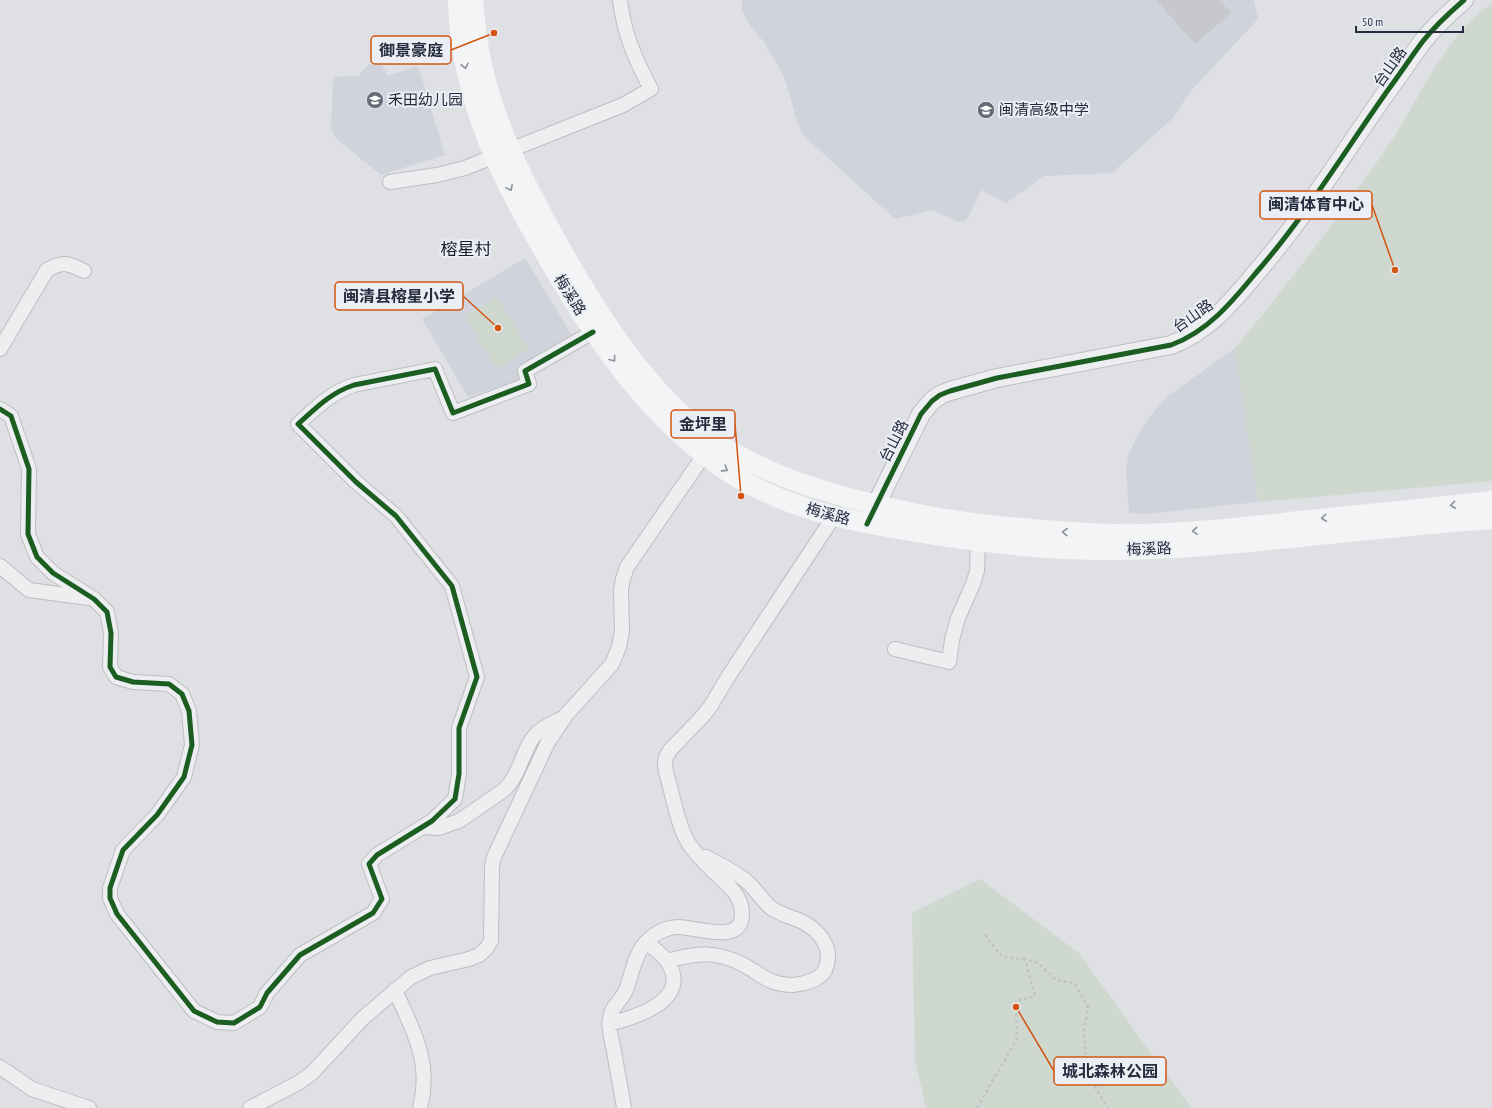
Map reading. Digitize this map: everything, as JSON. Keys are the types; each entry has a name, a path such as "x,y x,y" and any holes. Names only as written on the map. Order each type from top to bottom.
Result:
{"main road":[{"name":"梅溪路","path":"458,0 464,64 479,116 540,212 610,330 660,393 709,437 744,458 778,475 855,500 910,513 958,522 1072,532 1137,534 1232,528 1492,501"},
{"name":"梅溪路","path":"473,0 481,62 491,97 502,153 543,249 593,332 626,377 654,409 704,455 740,479 772,496 802,507 867,524 978,542 1024,547 1112,550 1204,547 1492,519"}],"street":[{"path":"390,182 453,172 623,105 651,89 631,48 626,33 620,0"},
{"name":"台山路","path":"867,524 921,414 932,401 940,395 997,378 1182,342 1217,316 1241,291 1291,231 1358,132 1424,40 1448,14 1464,0"},
{"path":"0,349 47,270 59,264 72,265 84,270"},
{"path":"0,409 11,416 29,469 28,534 37,557 53,573 94,599 107,612 111,632 110,667 116,677 133,682 169,684 182,694 189,711 192,745 184,777 157,815 122,850 110,888 110,898 117,914 194,1011 217,1022 234,1023 260,1007 267,993 300,955 373,913 382,899 369,864 377,855 432,821 455,799 459,774 459,728 477,677 452,586 396,516 356,482 298,424 334,393 343,388 435,369 453,413 529,384 525,372 593,332"},
{"path":"250,1108 298,1083 312,1073 363,1018 411,977 430,968 469,959 479,955 486,949 491,941 492,867 494,857 548,742 566,716 612,664 619,647 622,631 621,590 627,568 704,455"},
{"path":"624,1108 609,1024 612,1010 626,991 634,964 646,942 669,928 684,928 724,933 738,928 741,923 742,908 736,893 694,850 683,832 666,772 666,757 670,750 710,707 728,677 834,516"},
{"path":"895,649 949,662 952,640 958,618 977,571 978,542"},
{"path":"0,566 29,590 94,599"},
{"path":"422,827 439,828 459,821 504,790 516,775 529,746 538,732 566,716"},
{"path":"667,961 695,954 718,956 745,966 774,983 793,985 802,984 818,977 824,971 827,962 828,952 826,943 813,929 803,922 770,908 746,880 694,850"},
{"path":"609,1024 636,1015 656,1006 670,994 673,980 667,961 646,942"},
{"path":"395,990 421,1051 425,1077 420,1108"},
{"path":"0,1067 32,1089 89,1108"}],"path":[{"path":"985,936 1002,957 1026,959 1038,963 1056,980 1074,983 1088,1007 1084,1030 1087,1074 1108,1108"},
{"path":"977,1108 1017,1039 1016,1002 1035,996 1026,959"}],"shaded area":[{"name":"闽清高级中学","path":"742,0 1254,0 1258,19 1190,92 1172,119 1112,173 1044,176 1006,203 981,190 970,214 965,221 958,222 932,210 895,219 804,136 797,121 786,83 779,67 764,42 751,27 742,11"},
{"path":"1492,3 1492,481 1258,502 1235,348 1323,237 1362,183 1400,128 1434,70 1459,33"},
{"name":"禾田幼儿园","path":"369,64 382,65 388,76 418,66 445,155 381,175 338,140 333,134 331,126 333,77 358,76"},
{"path":"525,258 573,337 518,369 521,381 468,397 422,319"},
{"path":"496,296 529,349 497,369 464,316"},
{"path":"1235,348 1258,502 1147,514 1129,513 1126,470 1128,456 1136,438 1150,416 1168,396"},
{"path":"980,879 1079,953 1192,1108 926,1108 915,1060 912,913"}],"building":[{"path":"1156,0 1219,0 1231,13 1195,44"}],"cycle path":[{"path":"867,524 921,414 932,401 940,395 997,378 1171,345 1196,332 1218,316 1246,285 1291,230 1423,41 1432,30 1464,0"},
{"path":"0,409 11,416 29,469 28,534 37,557 53,573 94,599 107,612 111,633 110,667 116,677 133,682 169,684 182,694 189,711 192,745 184,777 157,815 123,850 110,888 110,898 117,914 194,1011 217,1022 234,1023 260,1007 267,993 300,955 373,913 382,899 369,864 377,855 432,821 455,799 459,774 459,728 477,677 452,586 396,516 356,482 298,424 330,397 345,388 435,369 453,413 529,384 525,371 593,332"}],"place":[{"name":"御景豪庭","path":"494,33"},
{"name":"禾田幼儿园","path":"375,100"},
{"name":"闽清高级中学","path":"986,110"},
{"name":"闽清体育中心","path":"1395,270"},
{"name":"闽清县榕星小学","path":"498,328"},
{"name":"金坪里","path":"741,496"},
{"name":"城北森林公园","path":"1016,1007"}],"district":[{"name":"榕星村","path":"466,249"}]}
